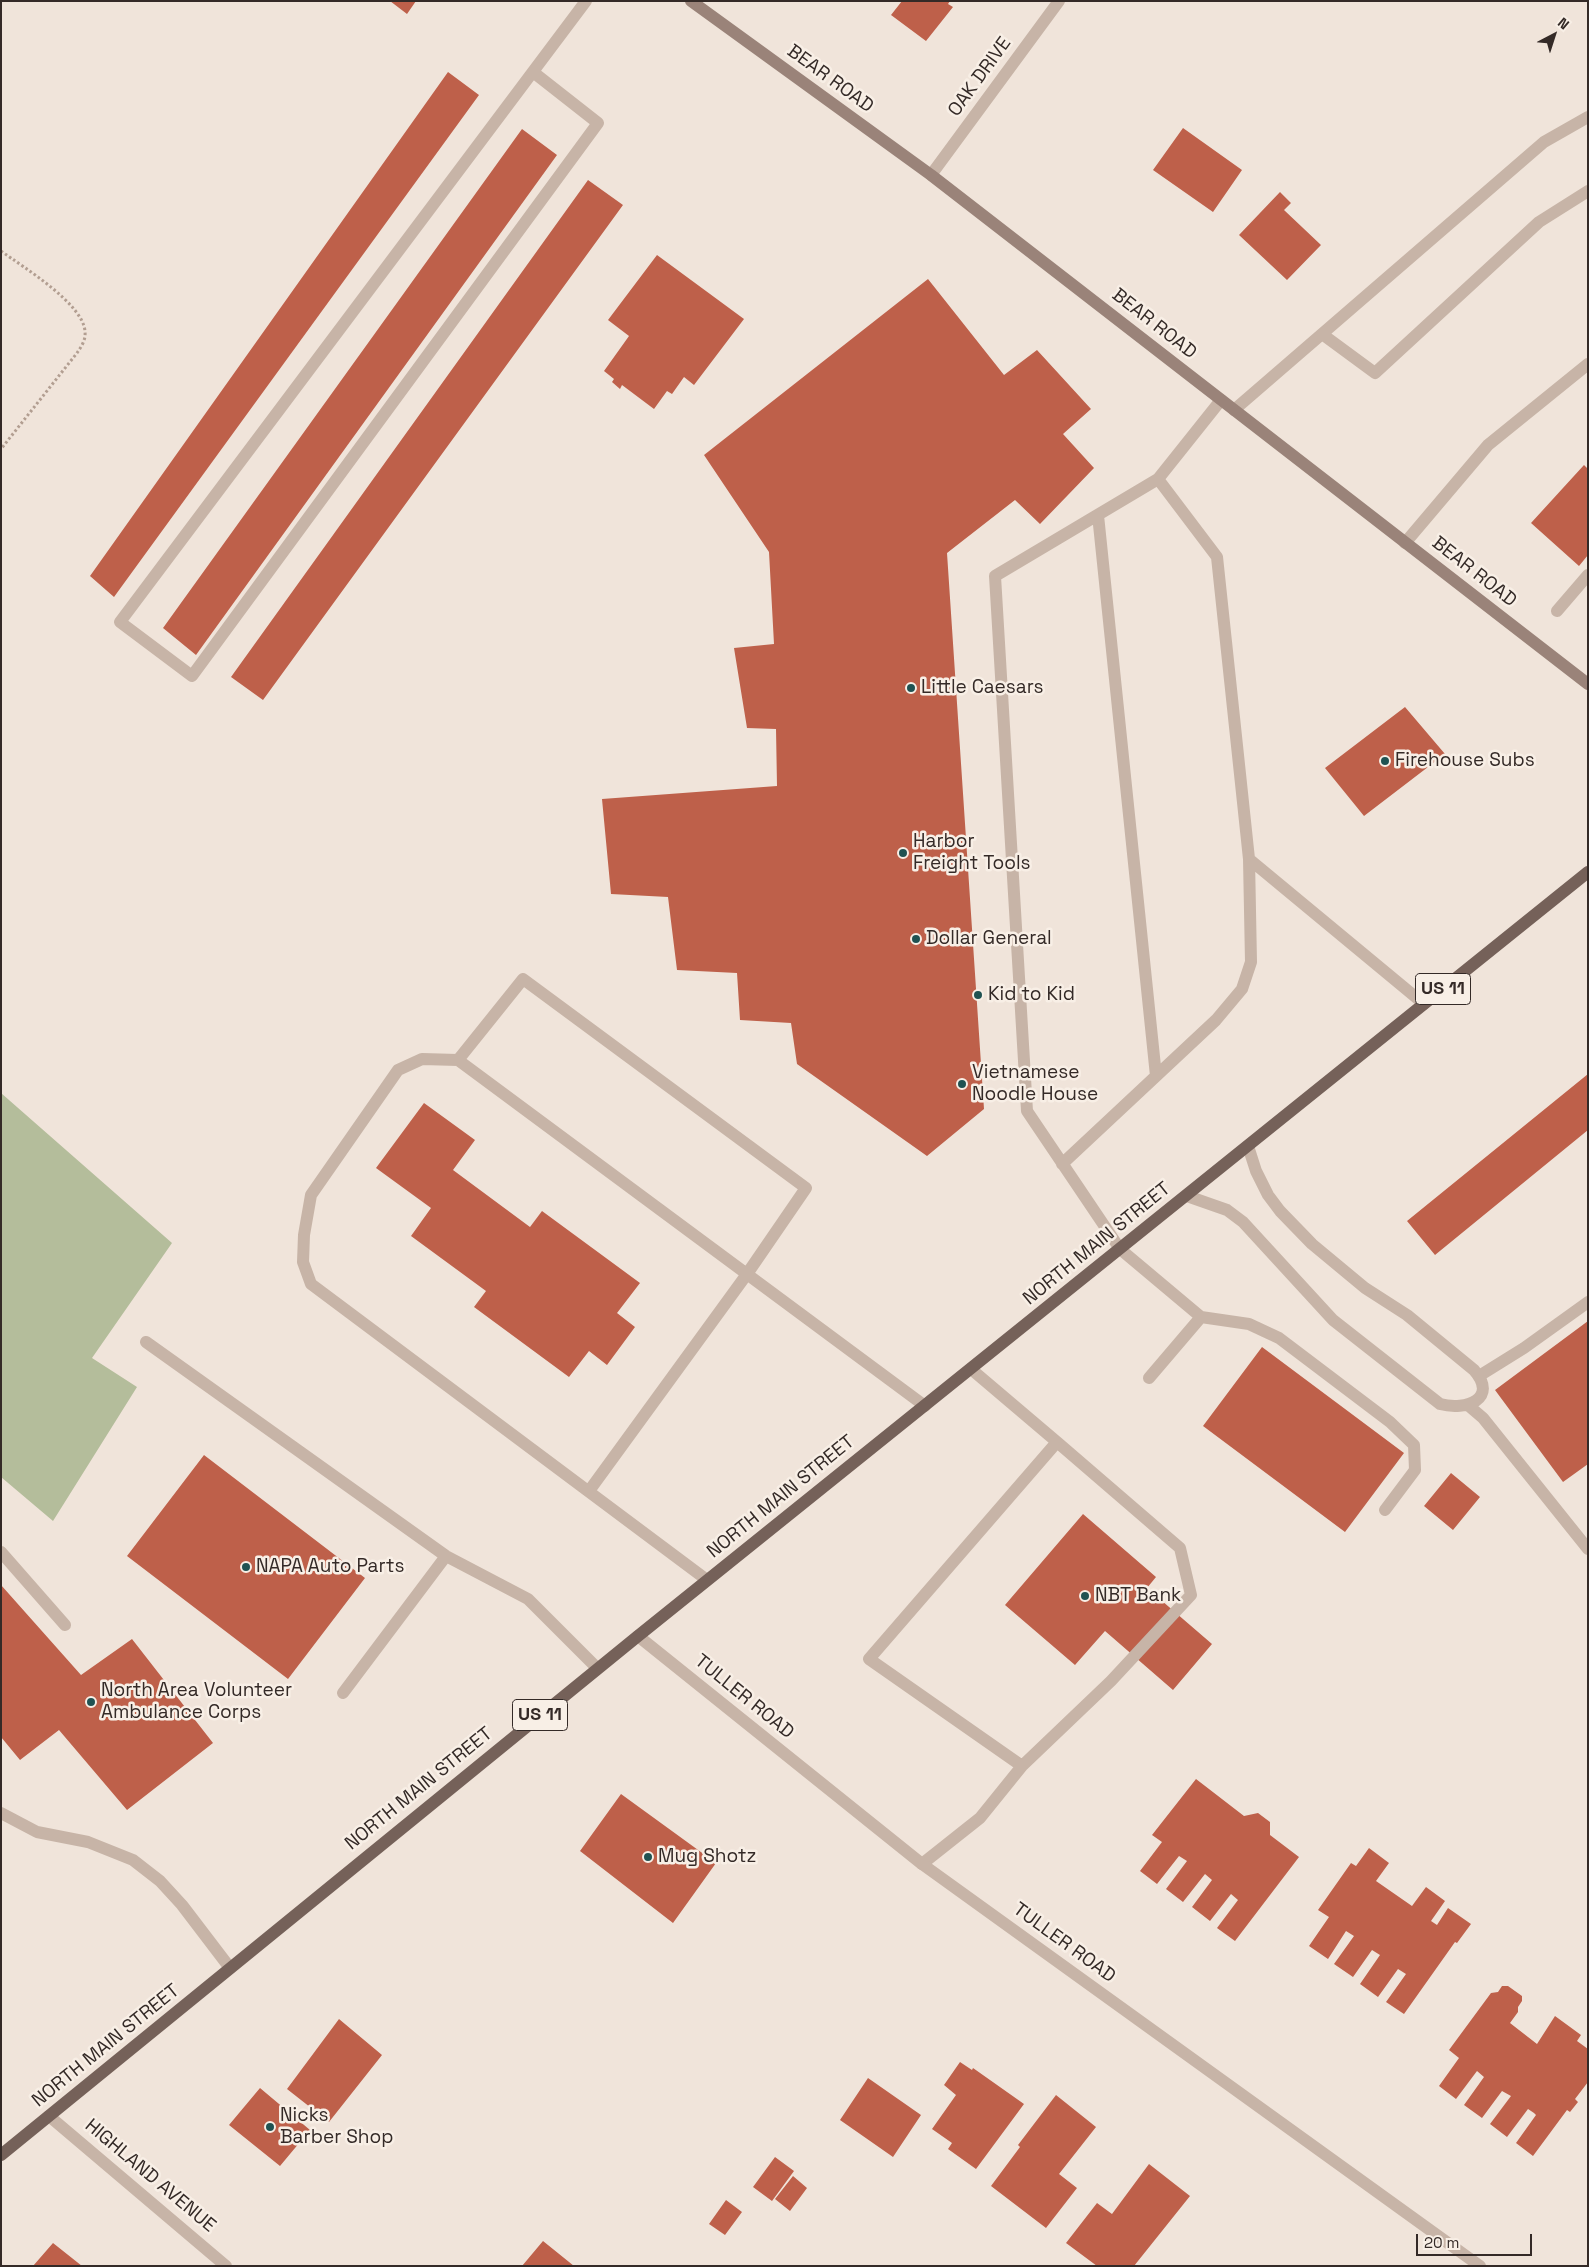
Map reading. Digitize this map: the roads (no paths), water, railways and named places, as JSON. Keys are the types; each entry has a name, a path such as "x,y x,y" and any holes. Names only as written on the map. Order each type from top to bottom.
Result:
{"main road":[{"name":"BEAR ROAD","path":"691,1 931,175 1588,684"},
{"name":"NORTH MAIN STREET","path":"1,2155 597,1668 1588,872"}],"street":[{"path":"533,72 598,123 192,676 120,622 586,1"},
{"name":"OAK DRIVE","path":"931,175 1060,1"},
{"path":"1234,410 1544,142 1588,117"},
{"path":"1322,334 1375,373 1538,222 1588,191"},
{"path":"1405,543 1488,445 1585,371"},
{"path":"1221,400 1158,479 995,576 1027,1111 1120,1249 1201,1317 1249,1324 1279,1338 1390,1422 1414,1446 1415,1470 1385,1510"},
{"path":"1062,1164 1216,1020 1242,990 1251,962 1250,859 1217,556 1158,479"},
{"path":"1098,515 1156,1076"},
{"path":"1557,611 1588,575"},
{"path":"1250,859 1424,1004"},
{"path":"458,1060 523,979 806,1188 747,1274 589,1491"},
{"path":"707,1580 311,1284 303,1262 304,1235 311,1195 398,1070 422,1059 458,1060 925,1406"},
{"path":"1187,1196 1227,1210 1249,1227 1333,1320 1440,1404 1454,1408 1469,1406 1478,1400 1482,1391 1479,1376 1407,1315 1365,1288 1312,1244 1280,1211 1268,1195 1256,1171 1248,1146"},
{"path":"1479,1376 1524,1348 1588,1302"},
{"path":"1149,1378 1201,1317"},
{"path":"146,1342 446,1556 528,1599 597,1668"},
{"path":"922,1864 980,1818 1022,1766 1111,1682 1191,1595 1180,1548 971,1369"},
{"path":"1469,1406 1483,1418 1588,1549"},
{"path":"1022,1766 869,1658 1057,1442"},
{"path":"1,1552 65,1625"},
{"path":"343,1693 446,1556"},
{"name":"TULLER ROAD","path":"638,1636 922,1864 1480,2266"},
{"path":"1,1813 37,1832 88,1842 133,1860 160,1881 182,1905 230,1968"},
{"name":"HIGHLAND AVENUE","path":"49,2116 226,2266"}],"place":[{"name":"Little Caesars","path":"911,688"},
{"name":"Firehouse Subs","path":"1385,761"},
{"name":"Harbor Freight Tools","path":"903,853"},
{"name":"Dollar General","path":"916,939"},
{"name":"Kid to Kid","path":"978,995"},
{"name":"Vietnamese Noodle House","path":"962,1084"},
{"name":"NAPA Auto Parts","path":"246,1567"},
{"name":"NBT Bank","path":"1085,1596"},
{"name":"North Area Volunteer Ambulance Corps","path":"91,1702"},
{"name":"Mug Shotz","path":"648,1857"},
{"name":"Nicks Barber Shop","path":"270,2127"}]}
